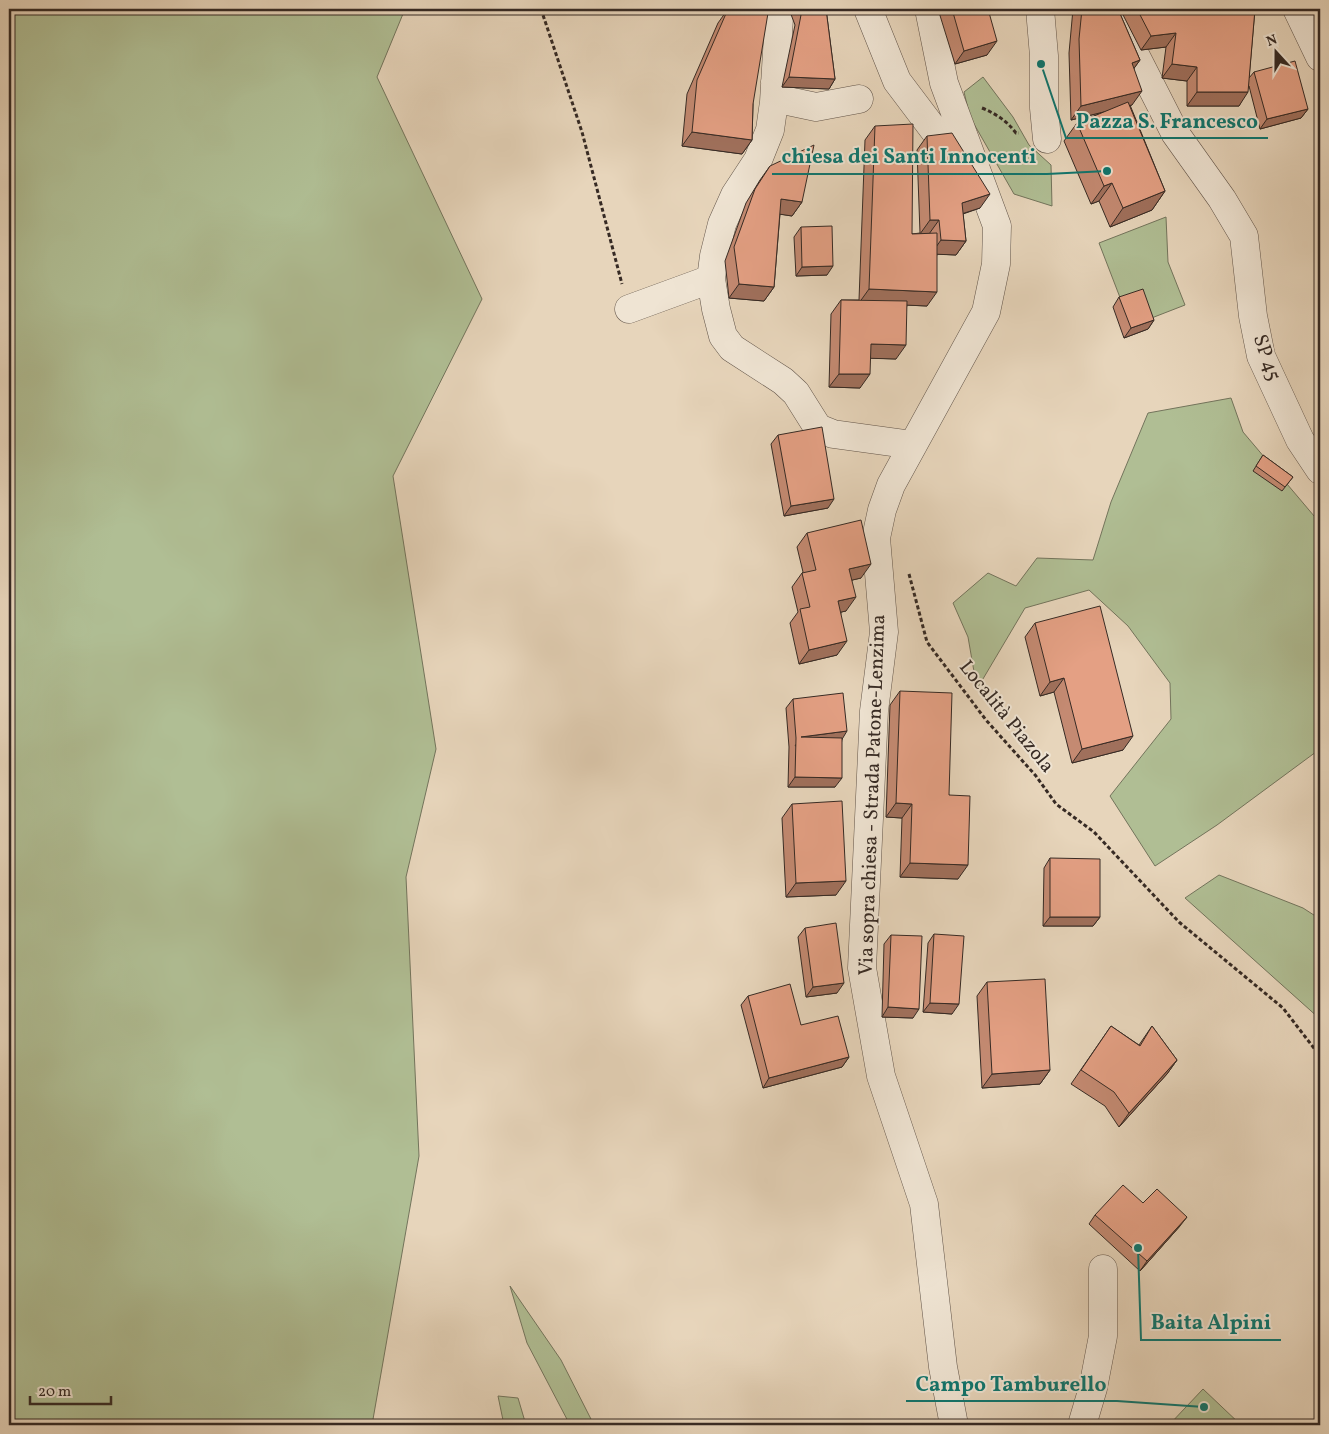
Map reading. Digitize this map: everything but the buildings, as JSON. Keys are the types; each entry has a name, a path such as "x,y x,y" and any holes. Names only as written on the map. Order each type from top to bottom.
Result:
{"street":[{"path":"776,9 779,18 770,130 758,160 735,195 722,224 714,256 711,279 723,336 732,348 783,380 796,393 818,428 833,434 913,445"},
{"path":"868,9 896,81 986,194"},
{"name":"Via sopra chiesa - Strada Patone-Lenzima","path":"929,9 944,83 997,226 996,264 986,312 891,486 882,510 876,538 884,632 874,711 862,968 881,1076 924,1204 943,1367 954,1425"},
{"path":"1040,9 1047,139"},
{"name":"SP 45","path":"1110,9 1121,27 1174,133 1222,199 1244,236 1253,316 1261,356 1300,440 1320,470"},
{"path":"1297,9 1320,57"},
{"path":"775,82 783,100 816,107 859,99"},
{"path":"629,309 711,279"},
{"path":"1082,1425 1093,1388 1103,1336 1102,1269"},
{"path":"943,1367 960,1388 970,1425"}],"path":[{"path":"541,9 582,132 629,309"},
{"name":"Località Piazola","path":"907,568 927,642 986,720 1036,776 1056,804 1094,832 1179,922 1282,1008 1320,1056"}],"green space":[{"path":"9,9 405,9 377,77 482,299 393,476 436,749 406,877 419,1156 372,1425 9,1425"},
{"path":"983,77 1013,117 1029,145 1051,165 1052,206 1014,194 970,117 964,92"},
{"path":"1166,217 1168,262 1185,305 1131,326 1099,243"},
{"path":"1231,398 1243,432 1320,523 1320,749 1217,825 1155,866 1110,796 1171,719 1170,683 1128,626 1089,590 1025,608 977,689 968,637 953,603 988,573 1016,586 1037,558 1093,560 1111,502 1148,413"},
{"path":"1219,875 1303,908 1320,919 1320,1019 1185,898"},
{"path":"510,1286 561,1360 594,1425 570,1425 527,1343"},
{"path":"1203,1389 1241,1425 1169,1425"},
{"path":"498,1396 518,1398 526,1425 504,1425"}],"place":[{"name":"Pazza S. Francesco","path":"1041,64"},
{"name":"chiesa dei Santi Innocenti","path":"1107,171"},
{"name":"Baita Alpini","path":"1138,1248"},
{"name":"Campo Tamburello","path":"1204,1407"}]}
